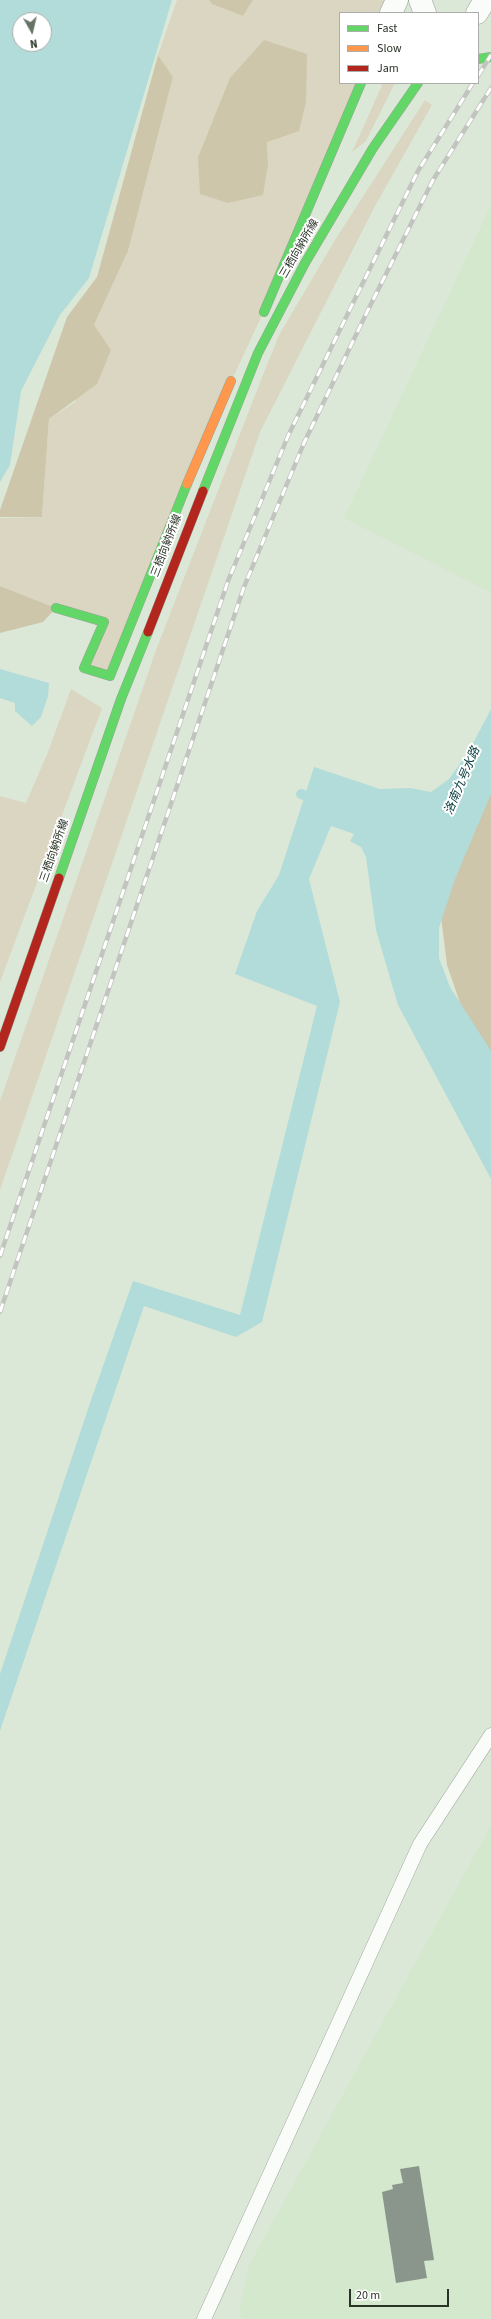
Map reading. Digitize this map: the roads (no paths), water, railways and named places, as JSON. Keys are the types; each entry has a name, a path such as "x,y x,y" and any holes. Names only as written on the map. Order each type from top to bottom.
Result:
{"main road":[{"path":"479,59 491,57"},
{"path":"258,323 285,266 361,84"},
{"name":"三栖向納所線","path":"0,1046 120,699 214,459 258,353 305,263 373,148 417,84"},
{"path":"56,608 104,622 84,668 110,676 215,416 235,373"}],"street":[{"path":"420,0 425,12"},
{"path":"478,12 485,0"}],"lane":[{"path":"204,2319 420,1844 491,1735"}],"water":[{"path":"0,0 172,0 89,278 60,315 21,391 10,465 0,482"},
{"path":"0,669 49,683 48,696 41,717 32,726 15,711 15,703 0,698"},
{"name":"洛南九号水路","path":"491,709 491,794 455,879 439,928 439,958 450,987 491,1051 491,1179 398,1005 376,930 366,857 361,847 350,841 354,834 331,826 309,879 340,1002 262,1322 236,1337 144,1306 0,1731 0,1674 90,1403 133,1281 240,1315 317,1006 235,974 257,911 279,875 314,767 380,789 410,788 431,792 449,779 469,751"}],"waterway":[{"path":"301,794 317,800"}],"railway":[{"path":"479,74 491,55"},
{"path":"0,1256 228,581 288,436 353,303 418,171 472,84"},
{"path":"0,1312 244,587 304,443 368,310 433,180 491,88"}]}
